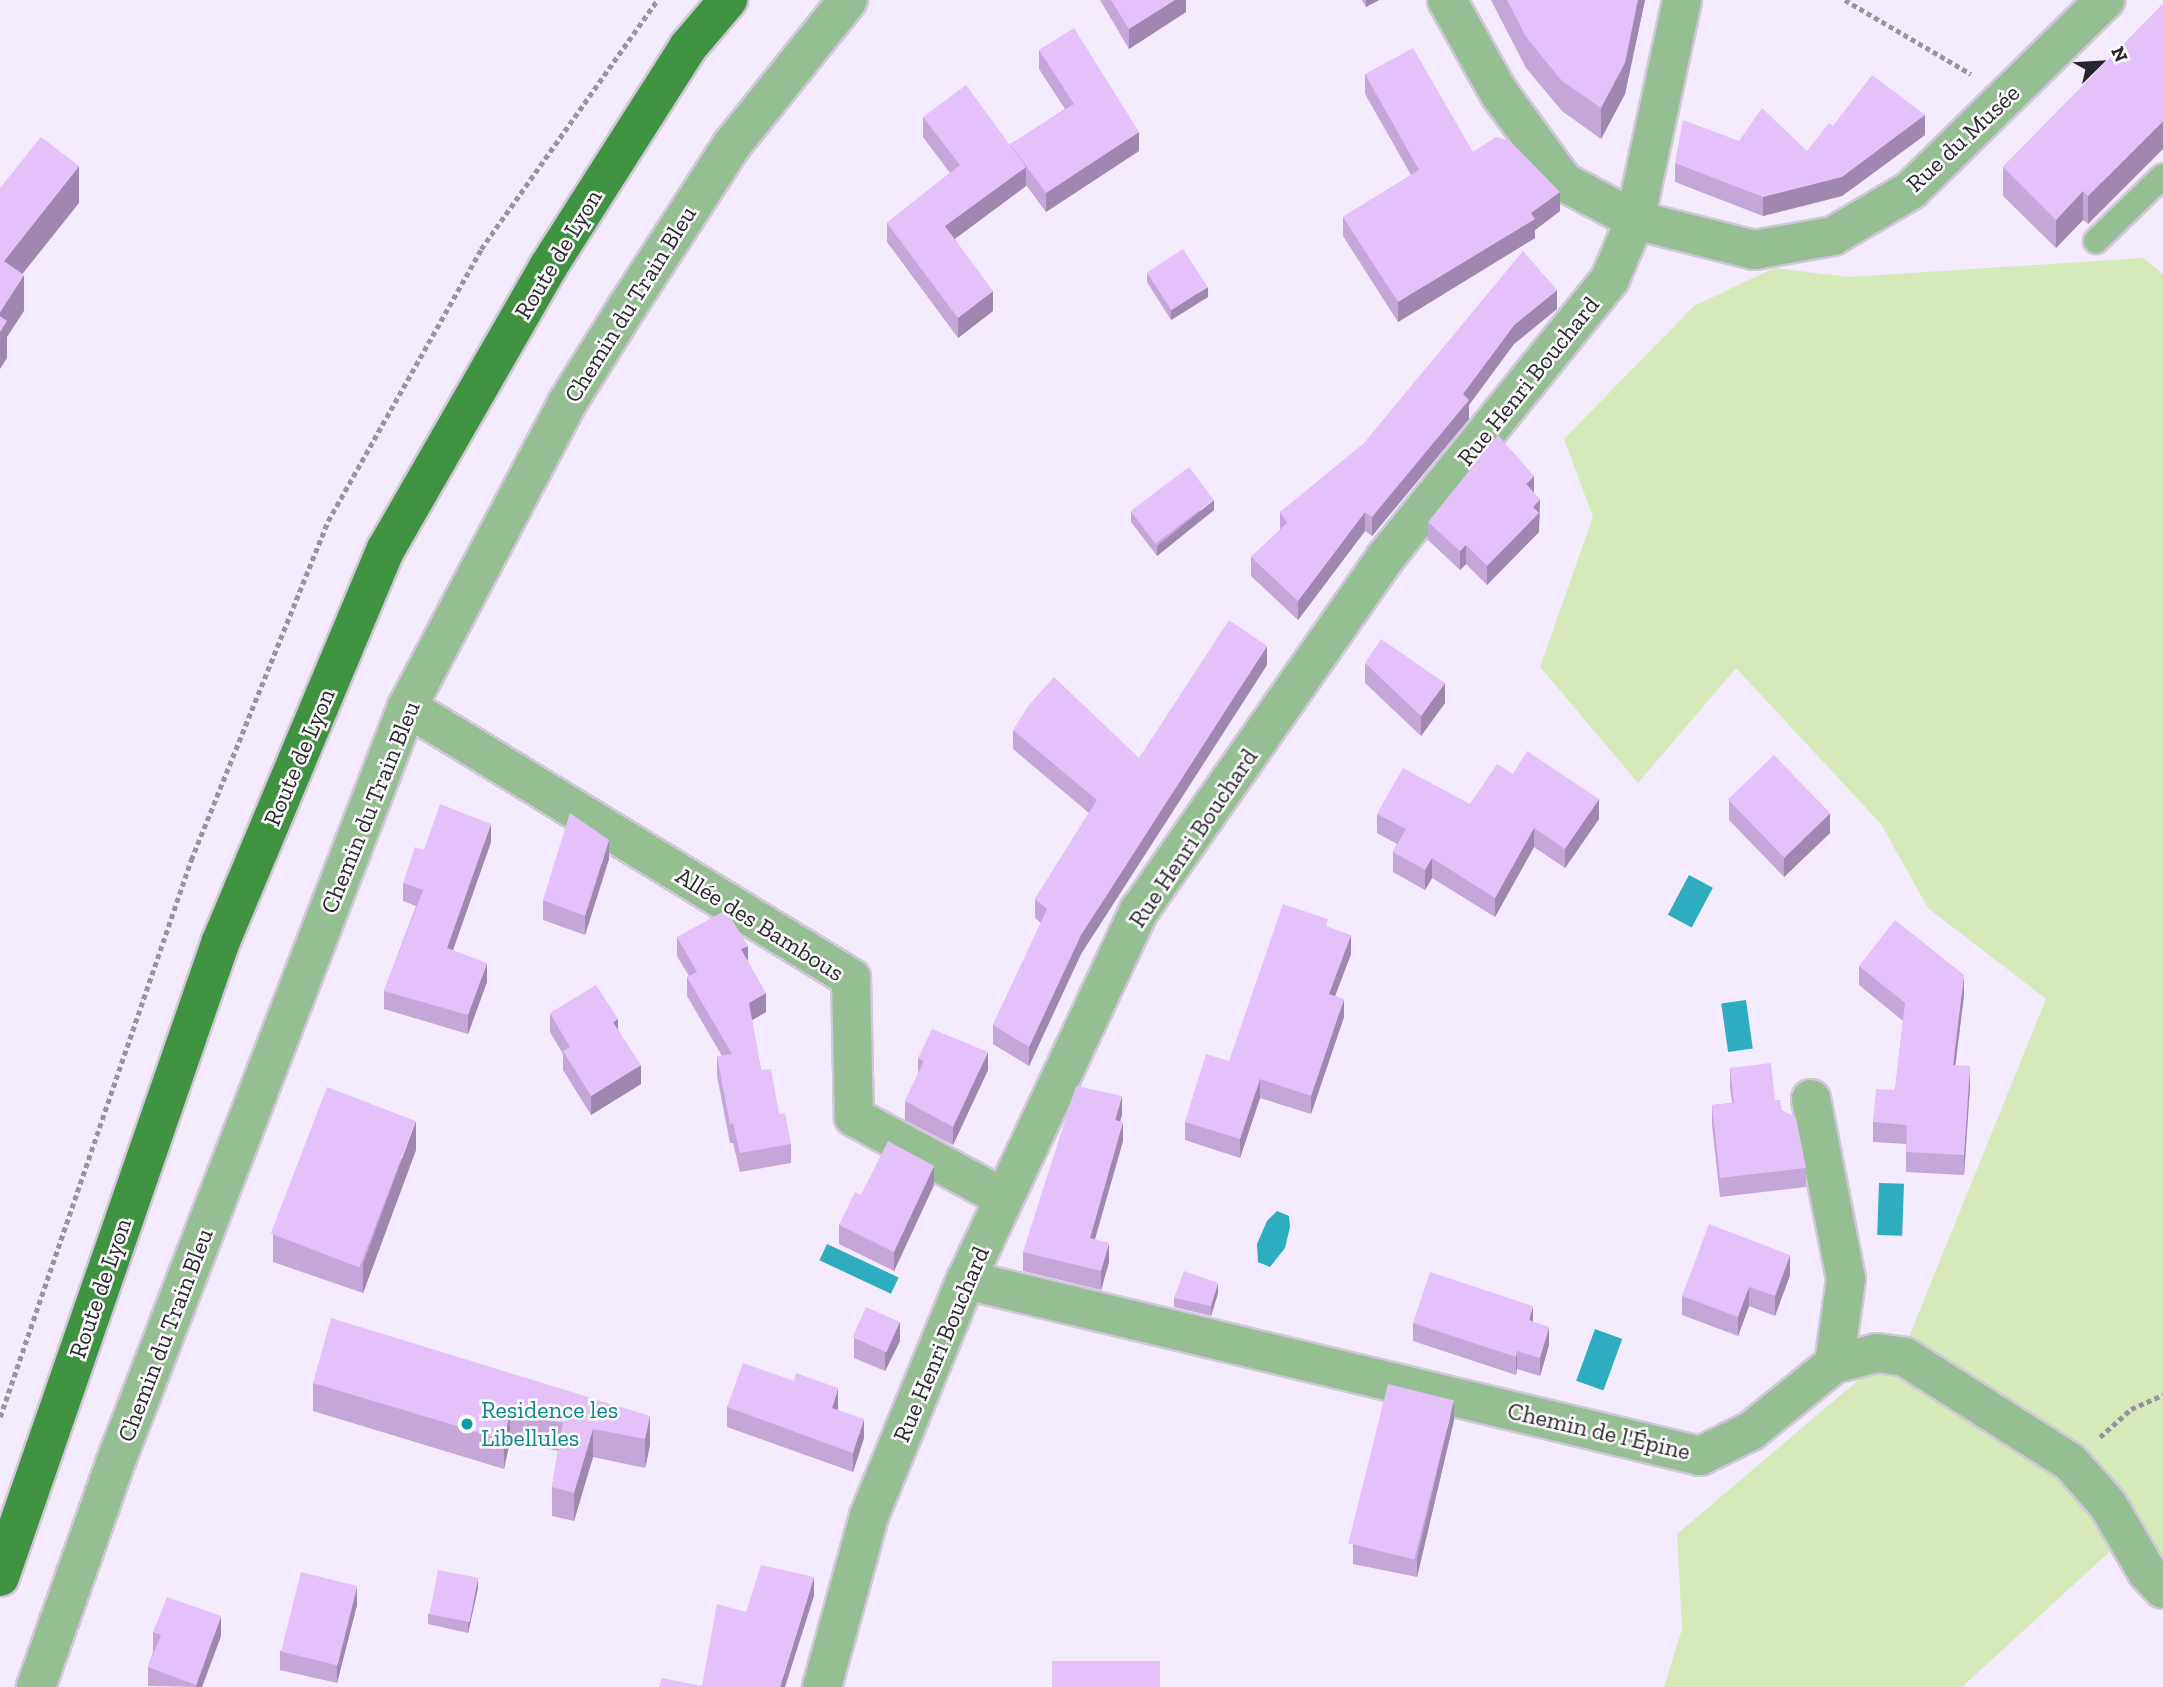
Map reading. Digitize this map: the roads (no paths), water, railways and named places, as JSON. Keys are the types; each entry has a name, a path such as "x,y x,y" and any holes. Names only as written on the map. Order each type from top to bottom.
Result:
{"main road":[{"name":"Route de Lyon","path":"0,1577 221,941 386,549 548,267 688,47 728,0"}],"street":[{"name":"Chemin du Train Bleu","path":"36,1687 119,1453 407,707 568,402 626,307 731,146 848,0"},
{"name":"Rue du Musée","path":"1447,0 1499,93 1564,182 1635,220 1754,250 1833,236 1911,190 2105,0"},
{"name":"Rue Henri Bouchard","path":"822,1687 869,1516 966,1280 1139,911 1385,558 1610,279 1635,220 1682,0"},
{"name":"Allée des Bambous","path":"407,707 851,978 854,1117 1004,1198"},
{"path":"1811,1100 1846,1279 1833,1364"},
{"name":"Chemin de l'Épine","path":"966,1280 1700,1455 1751,1432 1833,1364 1877,1353 1905,1357 2070,1462 2108,1505 2147,1572 2163,1589"}],"lane":[{"path":"2096,241 2163,176"}],"water":[{"path":"1689,875 1713,888 1692,927 1668,915"},
{"path":"1746,1000 1753,1049 1728,1052 1721,1003"},
{"path":"1879,1183 1904,1184 1902,1236 1877,1235"},
{"path":"1277,1211 1289,1216 1290,1227 1285,1248 1270,1267 1258,1262 1257,1244 1267,1221"},
{"path":"827,1244 899,1277 891,1294 819,1260"},
{"path":"1595,1329 1622,1339 1603,1391 1576,1381"}],"place":[{"name":"Residence les Libellules","path":"467,1424"}]}
